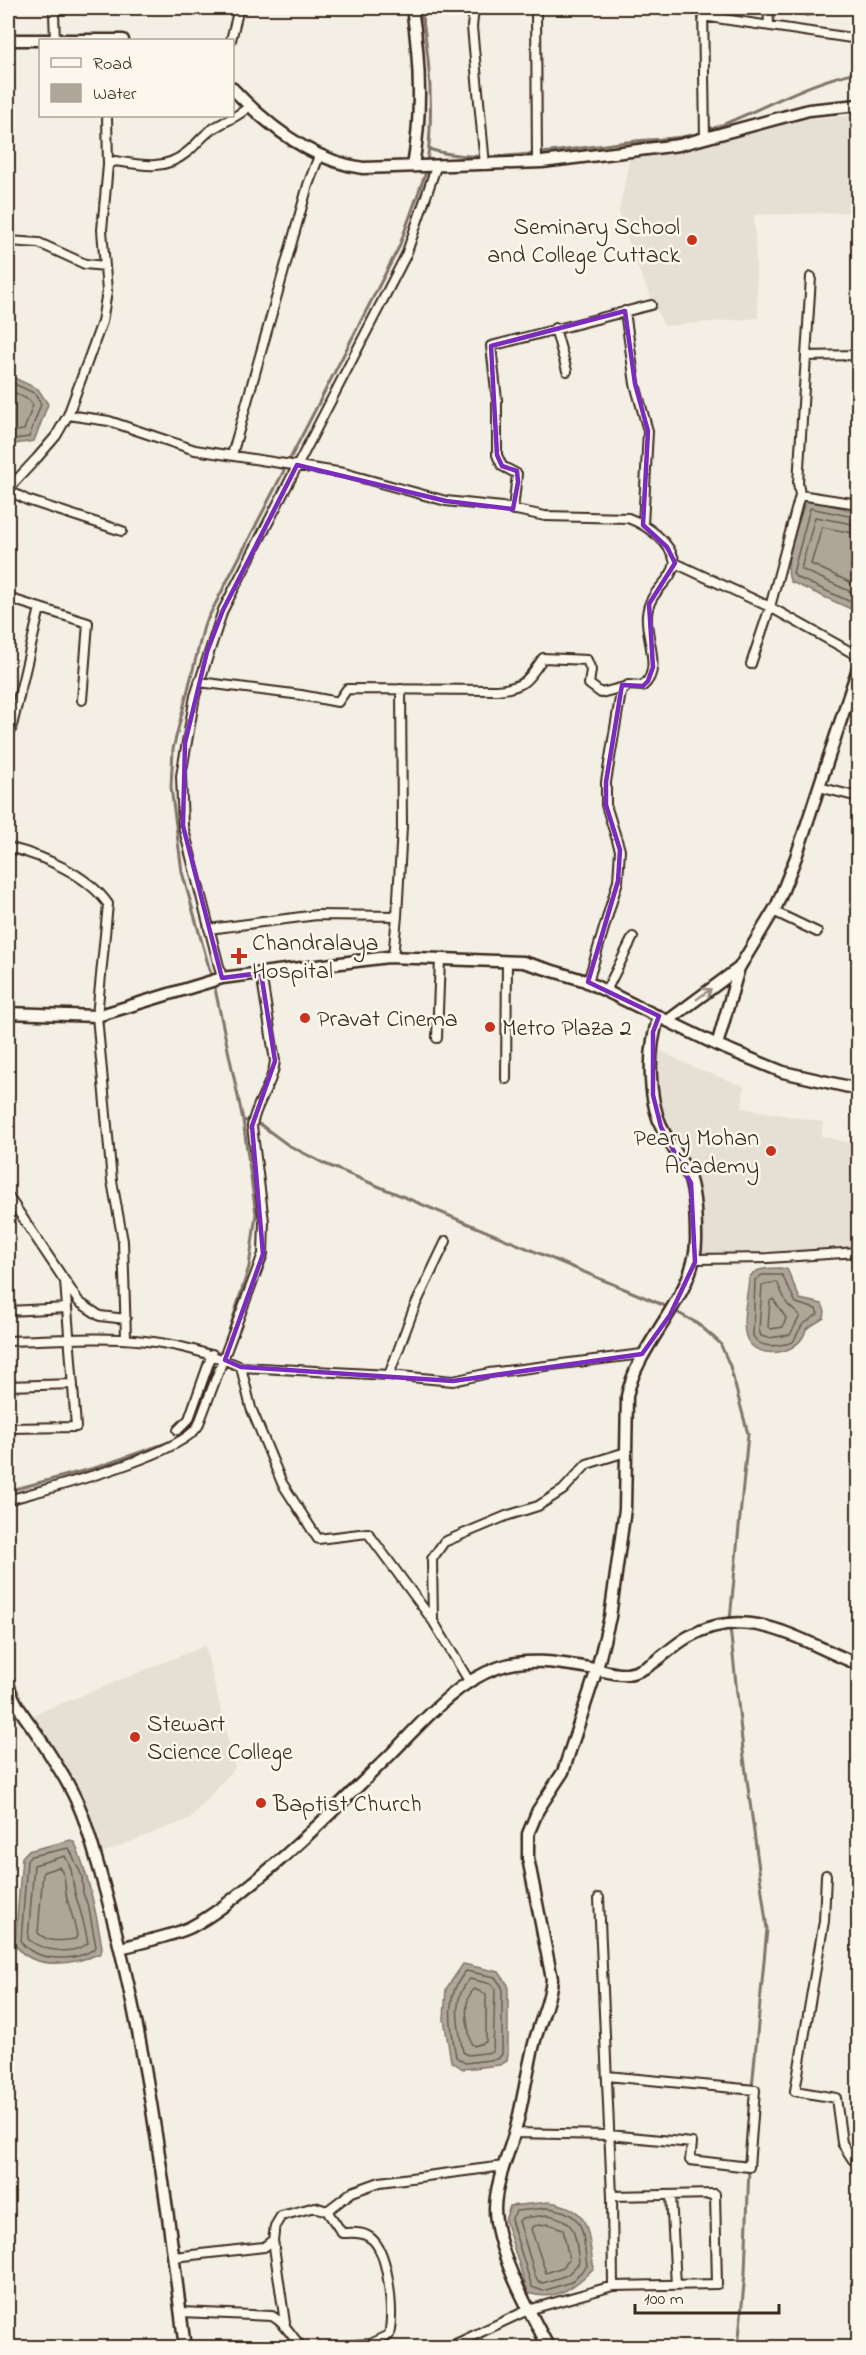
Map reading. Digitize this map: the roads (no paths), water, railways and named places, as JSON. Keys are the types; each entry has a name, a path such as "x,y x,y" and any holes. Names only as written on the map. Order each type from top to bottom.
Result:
{"street":[{"path":"231,39 238,8"},
{"path":"412,8 419,70 414,166"},
{"path":"474,8 472,27 485,165"},
{"path":"536,8 537,162"},
{"path":"768,8 769,24"},
{"path":"705,138 703,12 858,39"},
{"path":"54,13 55,39"},
{"path":"8,40 39,40"},
{"path":"234,90 249,106 319,156 340,165 363,168 537,162 680,145 809,110 858,105"},
{"path":"108,165 115,161 155,167 170,164 186,154 212,128 242,114 249,106"},
{"path":"107,117 108,165 102,230 107,291 102,322 69,415 38,458 8,490 27,500 122,531"},
{"path":"232,455 305,196 319,156"},
{"path":"218,979 183,816 181,776 185,743 199,682 223,610 295,465 406,255 434,167"},
{"path":"8,242 39,243 86,264 105,266"},
{"path":"751,664 770,607 800,495 798,483 811,277"},
{"path":"513,510 517,474 499,464 497,400 490,350 495,343 651,305"},
{"path":"625,311 635,384 648,431 643,525"},
{"path":"555,328 567,371"},
{"path":"806,356 858,355"},
{"path":"69,415 109,420 172,443 344,473 446,501 545,516 628,518 643,525 667,547 675,564 674,571 655,590 649,604 648,632 653,667 648,681 643,686 624,687 601,693 589,684 591,670 587,660 554,658 543,658 527,682 516,688 497,690 347,689 338,702 301,694 199,682"},
{"path":"800,495 858,504"},
{"path":"675,564 770,607 858,656"},
{"path":"8,598 88,623 82,700"},
{"path":"11,730 40,608"},
{"path":"717,1045 739,968 773,911 796,857 858,668"},
{"path":"588,982 618,881 620,850 606,805 606,782 624,687"},
{"path":"393,957 402,827 402,689"},
{"path":"819,787 858,797"},
{"path":"8,848 21,850 82,877 99,891 108,904 108,922 98,980 97,1016 112,1180 123,1241 126,1337"},
{"path":"773,911 817,932"},
{"path":"208,929 317,915 397,916"},
{"path":"606,991 633,937"},
{"path":"8,1013 97,1016 218,979 393,957 523,962 588,982 717,1045 783,1072 858,1089"},
{"path":"437,1038 440,958"},
{"path":"506,1079 507,961"},
{"path":"549,2348 528,2310 505,2253 495,2209 537,2029 551,1998 552,1979 528,1858 528,1833 538,1810 563,1772 597,1669 610,1617 625,1509 627,1396 630,1379 642,1354 670,1315 695,1258 696,1236 691,1183 661,1127 653,1095 653,1032 664,1018 739,968"},
{"path":"8,1500 111,1470 186,1440 198,1426 225,1360 263,1254 264,1221 252,1126 254,1116 274,1072 274,1061 261,973"},
{"path":"8,1196 80,1302 100,1316 126,1319"},
{"path":"389,1375 414,1308 446,1241"},
{"path":"695,1258 768,1258 858,1252"},
{"path":"8,1428 76,1427 65,1279"},
{"path":"8,1311 67,1308"},
{"path":"8,1341 126,1337 212,1354 241,1367 453,1381 489,1373 642,1354"},
{"path":"178,1430 189,1419 212,1354"},
{"path":"241,1367 251,1408 282,1483 318,1539 368,1533 434,1621 469,1681"},
{"path":"8,1386 73,1384"},
{"path":"434,1621 432,1559 444,1542 506,1516 538,1506 564,1490 587,1464 626,1452"},
{"path":"121,1948 189,1928 231,1901 291,1851 428,1717 469,1681 497,1667 523,1662 626,1674 651,1664 688,1637 721,1623 737,1622 781,1630 858,1664"},
{"path":"8,1683 9,1695 55,1761 84,1818 121,1948 143,2045 159,2142 185,2348"},
{"path":"826,1875 824,1921 795,2091 836,2098 842,2143 853,2160 858,2160"},
{"path":"599,1898 612,2196 613,2286"},
{"path":"514,2133 609,2135 692,2143 690,2160 749,2167 755,2090 607,2076"},
{"path":"327,2211 352,2192 380,2182 504,2166"},
{"path":"447,2348 528,2310 613,2286 717,2284 715,2194 612,2196"},
{"path":"672,2195 676,2285"},
{"path":"303,2348 285,2323 273,2240 275,2226 281,2216 315,2207 327,2211 342,2233 362,2233 374,2240 385,2261 391,2325 389,2335 370,2344 311,2348"},
{"path":"174,2258 264,2247 273,2240"},
{"path":"181,2312 272,2316 285,2323"}],"water":[{"path":"789,8 820,8 819,15 806,16"},
{"path":"8,375 38,389 48,404 34,441 8,445"},
{"path":"809,500 858,512 858,608 853,610 791,582 788,575 789,555 805,503"},
{"path":"762,1269 787,1269 800,1299 822,1304 825,1311 824,1318 806,1329 796,1345 778,1352 769,1352 752,1346 747,1339 744,1325 745,1309 749,1278 752,1274"},
{"path":"71,1840 75,1843 80,1856 95,1907 101,1953 67,1962 43,1962 32,1959 15,1944 22,1857 28,1851"},
{"path":"463,1964 499,1972 508,1985 508,2055 507,2061 500,2065 463,2069 451,2061 444,2019 446,1989"},
{"path":"549,2202 573,2210 585,2223 594,2268 572,2287 547,2296 528,2293 505,2220 510,2206"}],"waterway":[{"path":"421,8 430,85 427,163"},
{"path":"429,149 451,154 501,156 684,137 720,126 819,83 858,72"},
{"path":"212,978 182,872 171,787 173,749 204,626 399,247 427,169"},
{"path":"214,984 243,1120 256,1214 249,1267 225,1344"},
{"path":"243,1120 261,1125 288,1145 325,1164 663,1305 697,1323 720,1343 730,1366 748,1434 730,1620"},
{"path":"192,1428 208,1390"},
{"path":"8,1491 98,1467 175,1440"},
{"path":"730,1627 743,1750 767,1929 752,2088"},
{"path":"738,2348 745,2273 749,2167"}],"place":[{"name":"Seminary School and College Cuttack","path":"692,240"},
{"name":"Chandralaya Hospital","path":"239,956"},
{"name":"Pravat Cinema","path":"305,1018"},
{"name":"Metro Plaza 2","path":"490,1027"},
{"name":"Peary Mohan Academy","path":"771,1151"},
{"name":"Stewart Science College","path":"135,1737"},
{"name":"Baptist Church","path":"261,1803"}]}
